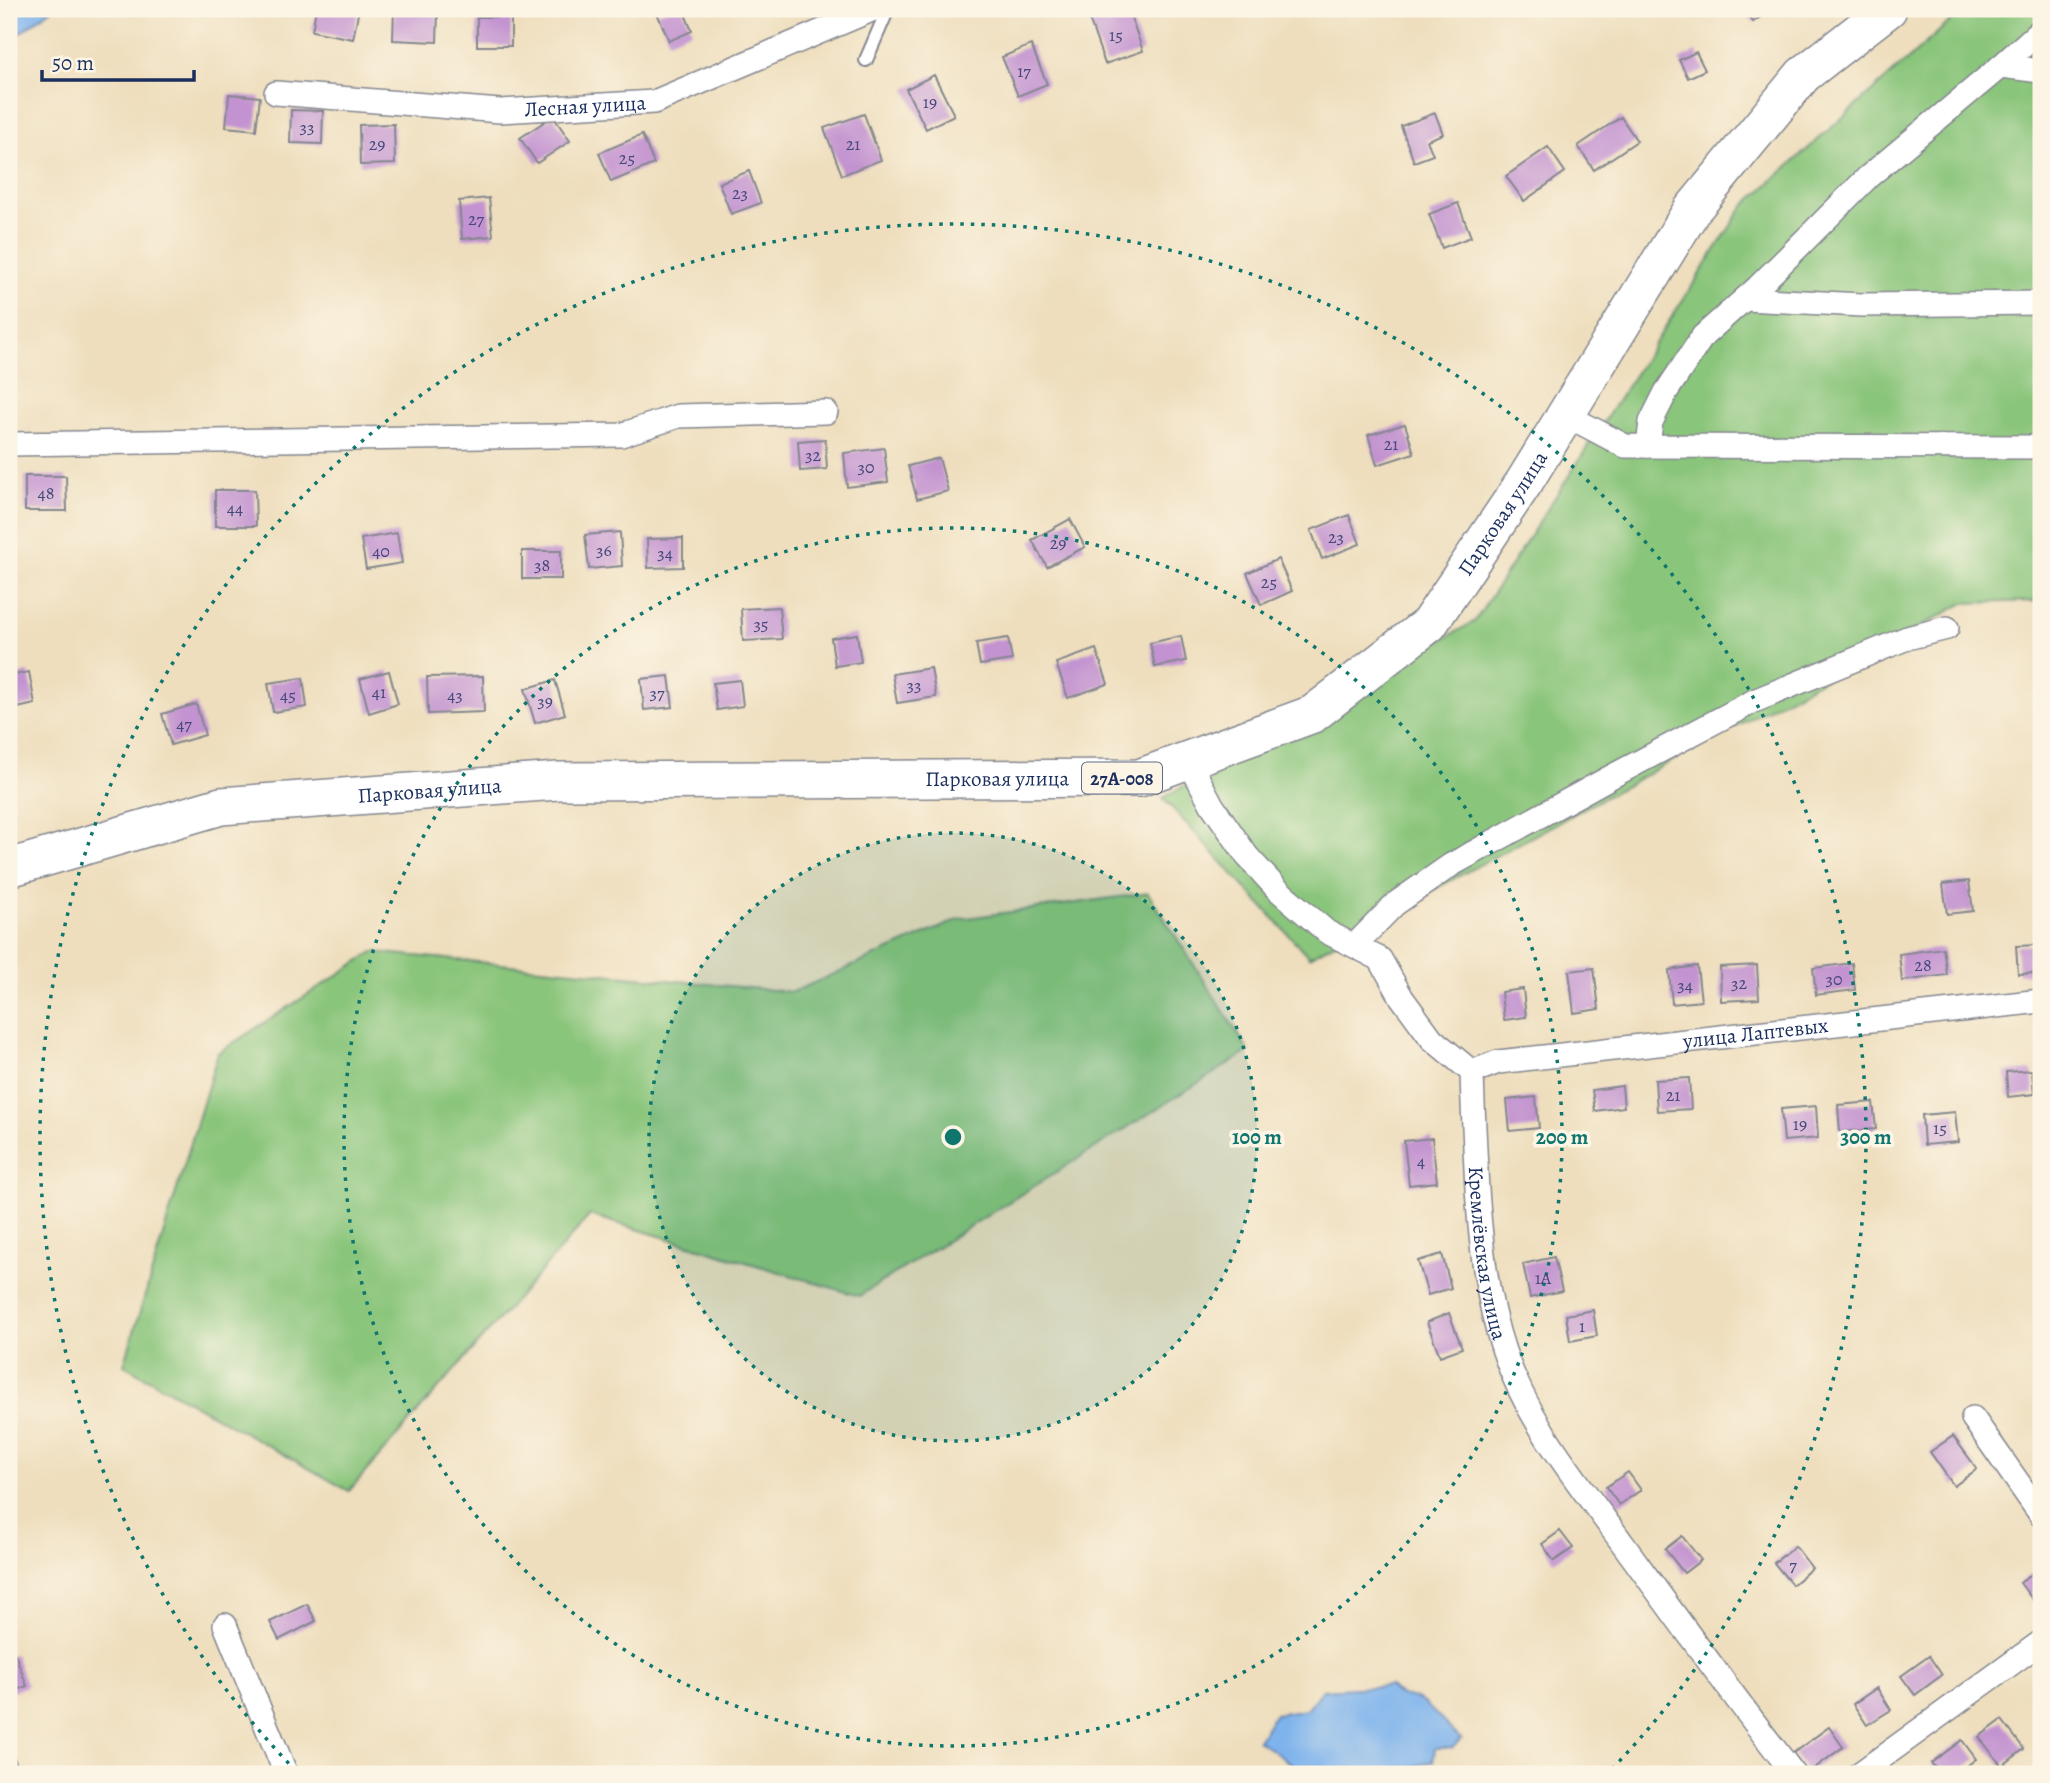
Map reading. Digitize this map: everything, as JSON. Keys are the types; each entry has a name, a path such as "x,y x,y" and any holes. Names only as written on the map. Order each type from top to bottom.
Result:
{"main road":[{"name":"Парковая улица","path":"14,859 221,806 558,781 1139,778 1313,714 1429,624 1523,484 1692,210 1803,75 1888,9"}],"street":[{"name":"Лесная улица","path":"276,93 500,111 654,102 874,9"},
{"path":"1648,446 1651,422 1703,336 1745,299 1868,177 2041,30"},
{"path":"2001,66 2041,71"},
{"path":"1745,299 1862,305 2041,303"},
{"path":"9,444 621,435 678,416 826,412"},
{"path":"1566,415 1625,446 2041,447"},
{"path":"1355,946 1395,904 1451,866 1607,779 1754,701 1908,638 1947,628"},
{"path":"1188,760 1212,805 1254,864 1277,889 1327,932 1380,959 1402,998 1432,1039 1472,1073"},
{"name":"улица Лаптевых","path":"1472,1073 1498,1062 2041,1002"},
{"name":"Кремлёвская улица","path":"1472,1073 1472,1116 1481,1247 1492,1307 1504,1351 1518,1387 1537,1424 1599,1511 1743,1710 1794,1774"},
{"path":"1973,1418 2041,1515"},
{"path":"225,1625 286,1774"},
{"path":"1859,1774 2041,1642"}],"lane":[{"path":"866,60 888,9"}],"green space":[{"path":"1964,9 2041,9 2041,601 1964,603 1309,957 1163,798 1475,621 1743,207"},
{"path":"1148,893 1249,1051 859,1296 590,1215 349,1491 124,1365 218,1053 373,952 793,992 960,919"}],"water":[{"path":"9,9 52,9 9,41"},
{"path":"1389,1686 1400,1695 1425,1704 1462,1739 1452,1748 1435,1748 1433,1761 1390,1774 1305,1774 1258,1740 1275,1714 1307,1709 1322,1690"}],"building":[{"path":"316,9 359,9 353,39 312,31"},
{"path":"394,9 438,11 437,42 393,40"},
{"path":"668,9 683,9 692,31 669,41 657,13"},
{"path":"1117,9 1128,9 1143,51 1105,64 1089,19"},
{"path":"1744,9 1772,9 1753,22"},
{"path":"477,17 511,17 511,46 477,46"},
{"path":"1031,45 1047,84 1018,96 1002,57"},
{"path":"1696,52 1705,70 1688,78 1679,60"},
{"path":"934,75 954,115 926,129 906,89"},
{"path":"229,94 260,97 256,130 226,127"},
{"path":"291,110 323,111 322,144 290,143"},
{"path":"1435,113 1443,134 1427,140 1433,155 1414,162 1401,126"},
{"path":"864,114 881,160 842,175 824,128"},
{"path":"553,116 570,141 537,163 520,138"},
{"path":"1621,117 1637,141 1594,170 1578,146"},
{"path":"394,124 395,164 360,165 359,125"},
{"path":"642,135 654,164 611,182 599,153"},
{"path":"1548,147 1565,172 1524,201 1506,176"},
{"path":"749,171 761,203 731,214 719,183"},
{"path":"489,198 493,236 462,239 459,201"},
{"path":"1458,203 1471,237 1442,248 1429,214"},
{"path":"1405,424 1414,453 1377,465 1368,435"},
{"path":"825,439 827,469 800,471 798,441"},
{"path":"884,448 888,482 847,487 844,453"},
{"path":"939,458 948,491 917,499 908,466"},
{"path":"25,476 66,476 67,511 25,511"},
{"path":"215,490 255,490 256,526 215,526"},
{"path":"1349,515 1360,544 1322,559 1311,530"},
{"path":"1070,519 1085,547 1047,567 1032,540"},
{"path":"620,532 622,566 589,569 585,535"},
{"path":"397,533 402,563 366,569 361,539"},
{"path":"683,538 683,567 648,568 647,539"},
{"path":"522,551 561,551 561,579 522,579"},
{"path":"1278,559 1292,591 1261,605 1247,573"},
{"path":"779,607 782,639 743,641 741,609"},
{"path":"857,634 861,662 835,666 831,638"},
{"path":"1181,636 1186,661 1155,667 1150,643"},
{"path":"1008,638 1012,660 980,665 976,643"},
{"path":"1096,649 1108,684 1068,698 1056,663"},
{"path":"931,668 936,697 897,703 892,674"},
{"path":"389,671 398,704 369,713 360,679"},
{"path":"29,672 35,704 9,710 9,676"},
{"path":"483,676 484,712 428,714 427,677"},
{"path":"669,676 673,707 644,710 641,679"},
{"path":"303,678 307,707 273,712 268,683"},
{"path":"555,680 565,714 535,723 525,689"},
{"path":"740,680 743,706 717,710 713,683"},
{"path":"196,704 205,735 171,745 162,714"},
{"path":"1969,881 1973,911 1947,914 1943,884"},
{"path":"2038,945 2040,973 2018,974 2016,946"},
{"path":"1943,948 1947,975 1902,981 1899,954"},
{"path":"1852,963 1855,990 1816,995 1813,968"},
{"path":"1757,965 1759,999 1721,1001 1720,967"},
{"path":"1697,966 1701,1001 1672,1004 1669,970"},
{"path":"1594,968 1599,1009 1574,1013 1569,971"},
{"path":"1523,989 1526,1017 1504,1020 1501,992"},
{"path":"2032,1070 2034,1094 2008,1097 2006,1072"},
{"path":"1689,1078 1691,1109 1657,1111 1655,1080"},
{"path":"1622,1086 1624,1107 1595,1111 1592,1090"},
{"path":"1536,1097 1539,1128 1510,1131 1507,1100"},
{"path":"1873,1102 1876,1129 1840,1132 1838,1105"},
{"path":"1816,1106 1818,1138 1784,1141 1781,1109"},
{"path":"1955,1112 1958,1142 1924,1145 1922,1115"},
{"path":"1432,1138 1437,1182 1409,1185 1404,1141"},
{"path":"1442,1254 1451,1288 1428,1295 1418,1261"},
{"path":"1554,1257 1562,1291 1530,1298 1523,1264"},
{"path":"1593,1310 1597,1336 1570,1341 1566,1315"},
{"path":"1449,1313 1462,1348 1440,1356 1427,1322"},
{"path":"1953,1436 1977,1469 1954,1486 1930,1452"},
{"path":"1628,1472 1641,1490 1619,1505 1606,1487"},
{"path":"1560,1531 1573,1548 1554,1561 1542,1544"},
{"path":"1682,1536 1701,1560 1684,1573 1665,1549"},
{"path":"1795,1546 1812,1568 1792,1585 1774,1563"},
{"path":"2041,1567 2041,1600 2036,1604 2020,1583"},
{"path":"307,1604 316,1621 279,1640 270,1622"},
{"path":"15,1654 27,1686 9,1693 9,1656"},
{"path":"1929,1656 1942,1675 1915,1695 1901,1676"},
{"path":"1877,1688 1891,1710 1867,1725 1853,1704"},
{"path":"2002,1720 2024,1749 2002,1766 1979,1737"},
{"path":"1829,1727 1843,1747 1808,1773 1793,1753"},
{"path":"1962,1740 1976,1759 1956,1774 1940,1774 1931,1763"},
{"path":"9,1744 19,1771 11,1774 9,1774"}]}
